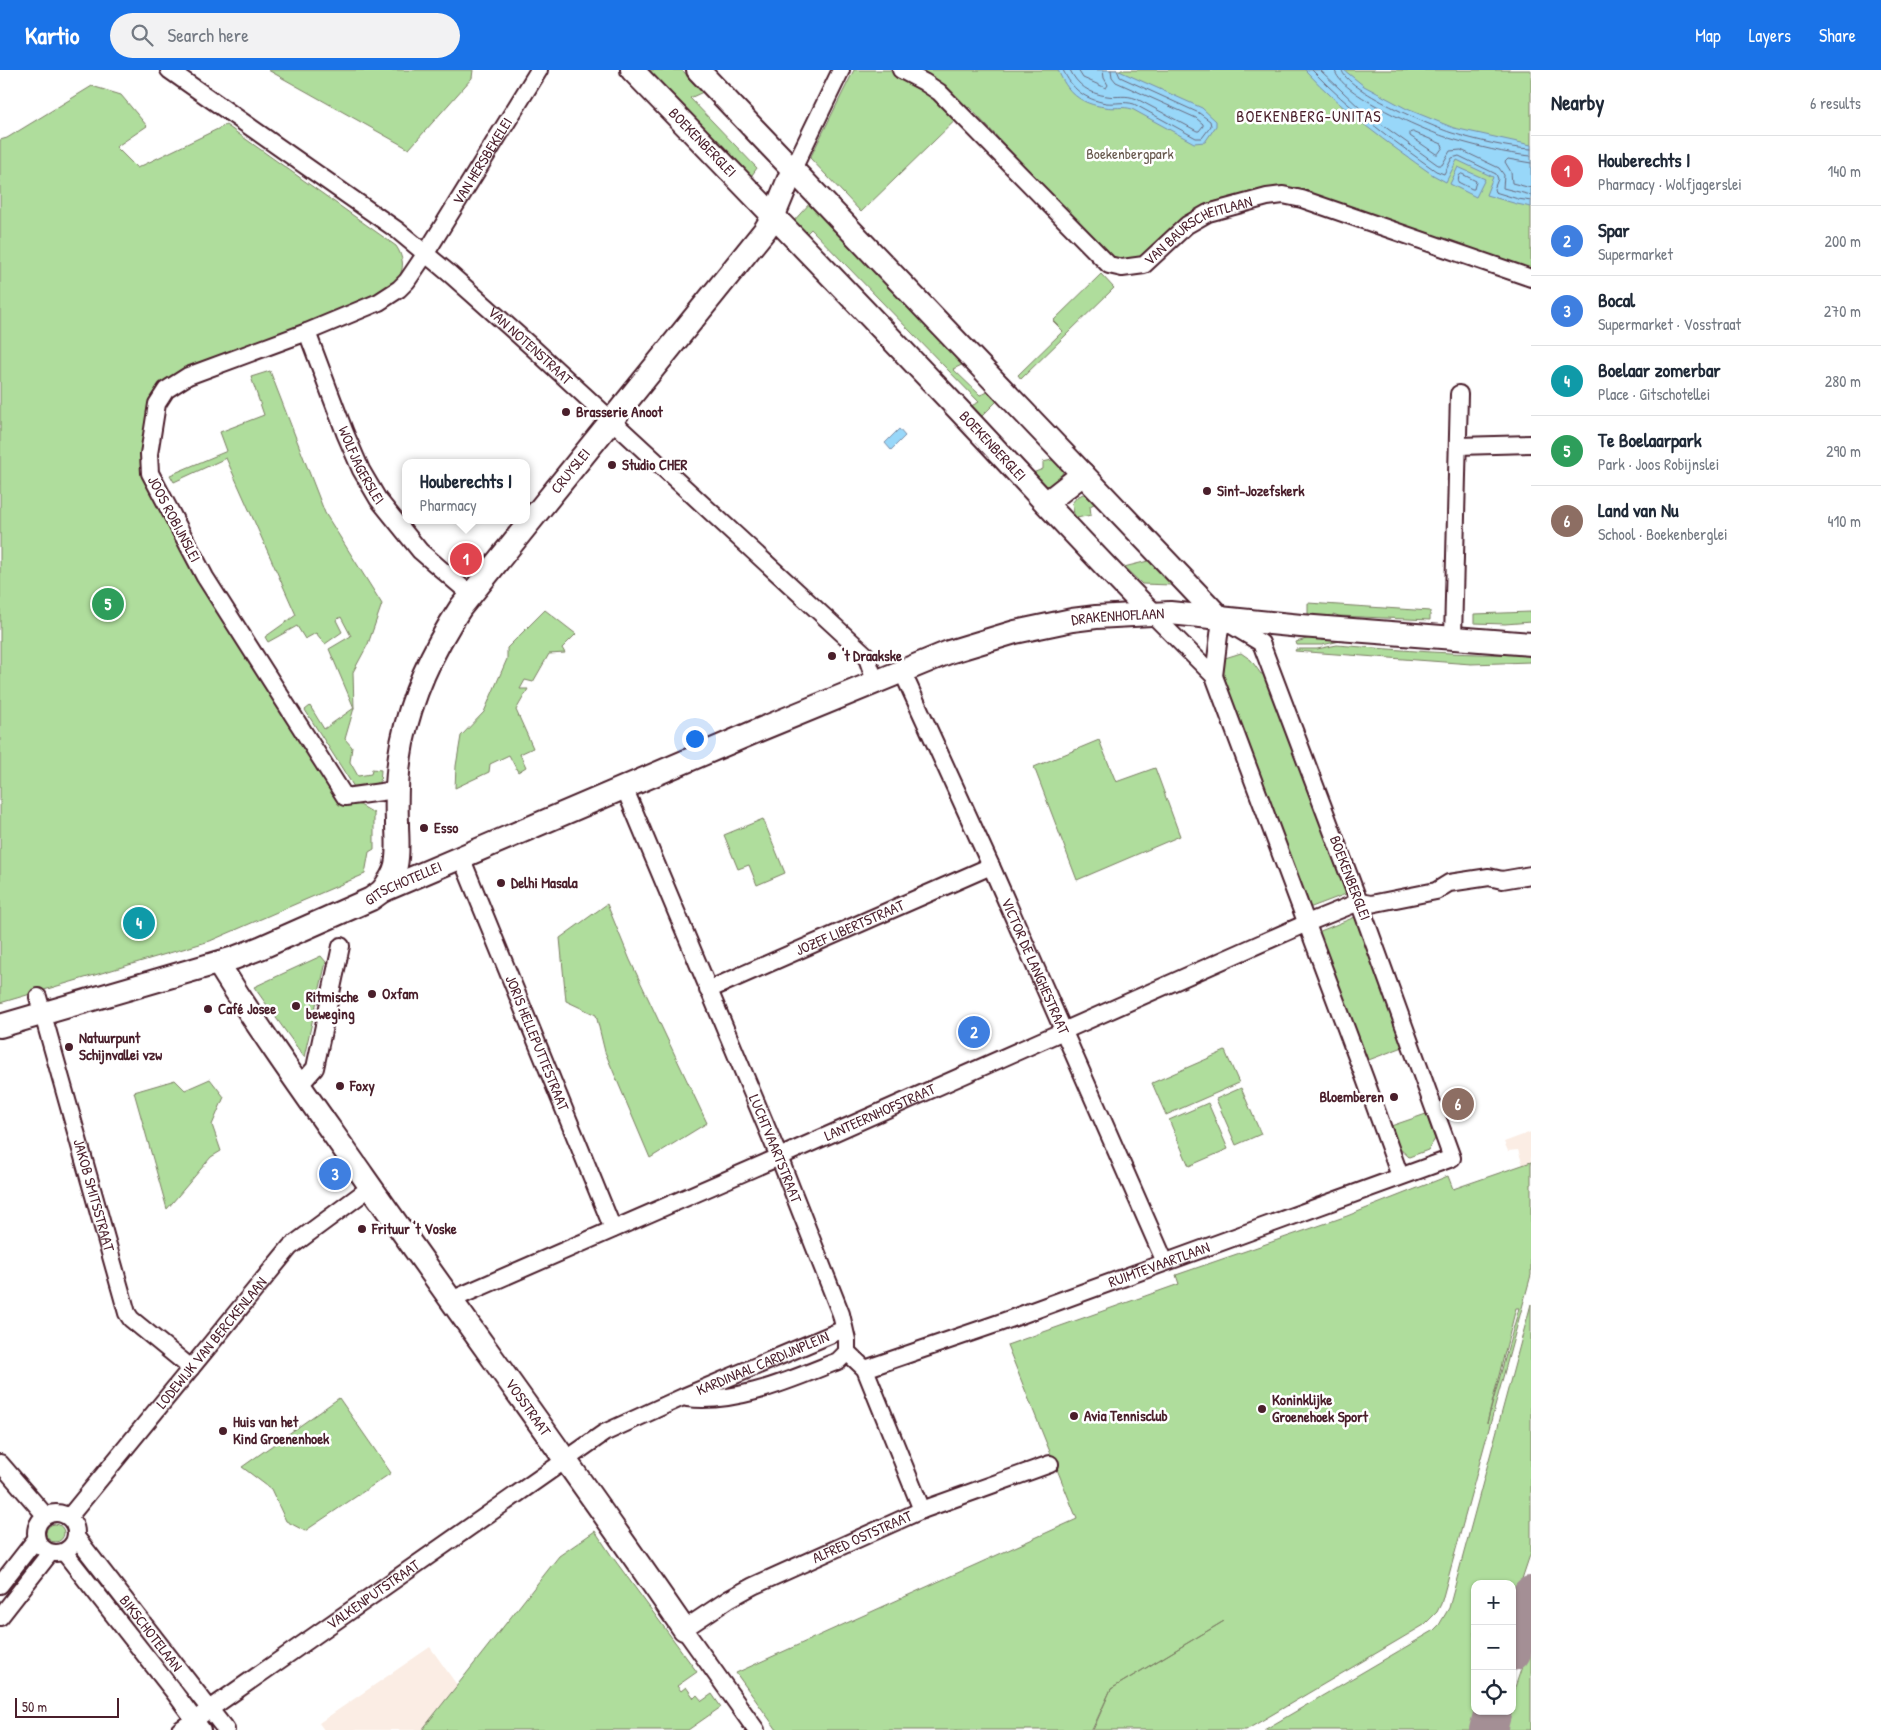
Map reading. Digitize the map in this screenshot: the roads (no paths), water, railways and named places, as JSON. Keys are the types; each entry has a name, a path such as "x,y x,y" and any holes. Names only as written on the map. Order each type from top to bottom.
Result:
{"street":[{"name":"VAN NOTENSTRAAT","path":"169,70 397,230 426,253 526,342 866,655 876,681"},
{"name":"VAN HERSBEKELEI","path":"426,253 538,70"},
{"name":"BOEKENBERGLEI","path":"632,70 774,215 1107,569 1214,676 1400,1176"},
{"name":"BOEKENBERGLEI","path":"698,70 1221,619 1261,643 1360,902 1452,1158"},
{"path":"774,215 793,169 841,70"},
{"name":"VAN BAURSCHEITLAAN","path":"901,70 939,92 1109,265 1122,268 1144,265 1187,225 1198,218 1222,209 1267,197 1283,195 1302,199 1531,278"},
{"name":"CRUYSLEI","path":"530,521 765,230 774,215"},
{"name":"JOOS ROBIJNSLEI","path":"396,790 345,797 205,577 150,473 148,465 157,404 166,390 188,376 368,308 390,296 406,281 426,253"},
{"name":"WOLFJAGERSLEI","path":"307,332 345,433 361,470 378,499 420,551 471,595"},
{"path":"1453,638 1459,394"},
{"path":"1458,446 1531,444"},
{"path":"1046,502 1083,474"},
{"name":"CRUYSLEI","path":"382,891 394,872 397,860 396,790 402,743 416,692 440,641 461,607 528,524"},
{"name":"DRAKENHOFLAAN","path":"798,714 949,652 1015,632 1080,619 1151,613 1189,615 1531,644"},
{"name":"BOEKENBERGLEI","path":"1214,676 1221,619"},
{"name":"DRAKENHOFLAAN","path":"1453,638 1531,632"},
{"name":"VICTOR DE LANGHESTRAAT","path":"902,670 991,866 1165,1262"},
{"name":"GITSCHOTELLEI","path":"0,1026 40,1005 218,964 260,948 371,899 382,891 798,714"},
{"name":"LUCHTVAARTSTRAAT","path":"624,787 779,1157 841,1314 847,1340 847,1352"},
{"name":"JORIS HELLEPUTTESTRAAT","path":"461,857 613,1229"},
{"name":"JOZEF LIBERTSTRAAT","path":"708,990 991,866"},
{"name":"LANTEERNHOFSTRAAT","path":"450,1300 779,1157 1307,923 1360,902 1371,904 1436,891 1448,883 1489,877 1502,880 1531,875"},
{"path":"299,1086 315,1068 341,946"},
{"name":"VOSSTRAAT","path":"218,964 299,1086 450,1300 566,1459 756,1730"},
{"name":"JAKOB SMITSSTRAAT","path":"40,1005 127,1313 131,1319 191,1368"},
{"name":"RUIMTEVAARTLAAN","path":"865,1369 999,1323 1452,1158"},
{"name":"LODEWIJK VAN BERCKENLAAN","path":"69,1517 290,1247 371,1187"},
{"name":"KARDINAAL CARDIJNPLEIN","path":"566,1459 604,1433 682,1397 844,1329"},
{"path":"847,1352 865,1369 922,1510"},
{"name":"KARDINAAL CARDIJNPLEIN","path":"682,1397 702,1400 759,1391 838,1360 847,1352"},
{"name":"VALKENPUTSTRAAT","path":"180,1730 198,1725 210,1709 566,1459"},
{"path":"0,1463 45,1515"},
{"name":"ALFRED OSTSTRAAT","path":"684,1629 729,1599 753,1586 922,1510 1050,1464"},
{"path":"0,1585 36,1539 36,1528 45,1515 60,1513 69,1517"},
{"name":"BIKSCHOTELAAN","path":"69,1517 75,1526 76,1537 226,1730"},
{"path":"0,1617 57,1552 69,1548 76,1537"},
{"name":"BIKSCHOTELAAN","path":"36,1539 39,1545 57,1552 198,1725"}],"water":[{"path":"1058,70 1117,70 1202,108 1216,121 1216,126 1205,142 1194,143 1132,109 1108,108 1082,100 1070,91"},
{"path":"1305,70 1344,70 1364,86 1407,109 1454,128 1531,145 1531,207 1486,195 1493,177 1457,160 1446,182 1433,175 1382,139 1335,100"},
{"path":"1458,167 1485,179 1476,197 1450,184"},
{"path":"899,429 905,436 891,450 885,443"}],"place":[{"name":"Brasserie Anoot","path":"566,412"},
{"name":"Studio CHER","path":"612,465"},
{"name":"Sint-Jozefskerk","path":"1207,491"},
{"name":"Houberechts I","path":"466,559"},
{"name":"Te Boelaarpark","path":"108,604"},
{"name":"'t Draakske","path":"832,656"},
{"name":"Esso","path":"424,828"},
{"name":"Delhi Masala","path":"501,883"},
{"name":"Boelaar zomerbar","path":"139,923"},
{"name":"Oxfam","path":"372,994"},
{"name":"Ritmische beweging","path":"296,1006"},
{"name":"Café Josee","path":"208,1009"},
{"name":"Spar","path":"974,1032"},
{"name":"Natuurpunt Schijnvallei vzw","path":"69,1047"},
{"name":"Foxy","path":"340,1086"},
{"name":"Bloemberen","path":"1394,1097"},
{"name":"Land van Nu","path":"1458,1104"},
{"name":"Bocal","path":"335,1174"},
{"name":"Frituur 't Voske","path":"362,1229"},
{"name":"Koninklijke Groenehoek Sport","path":"1262,1409"},
{"name":"Avia Tennisclub","path":"1074,1416"},
{"name":"Huis van het Kind Groenenhoek","path":"223,1431"}],"district":[{"name":"BOEKENBERG-UNITAS","path":"1309,116"}],"park label":[{"name":"Boekenbergpark","path":"1130,154"}]}
